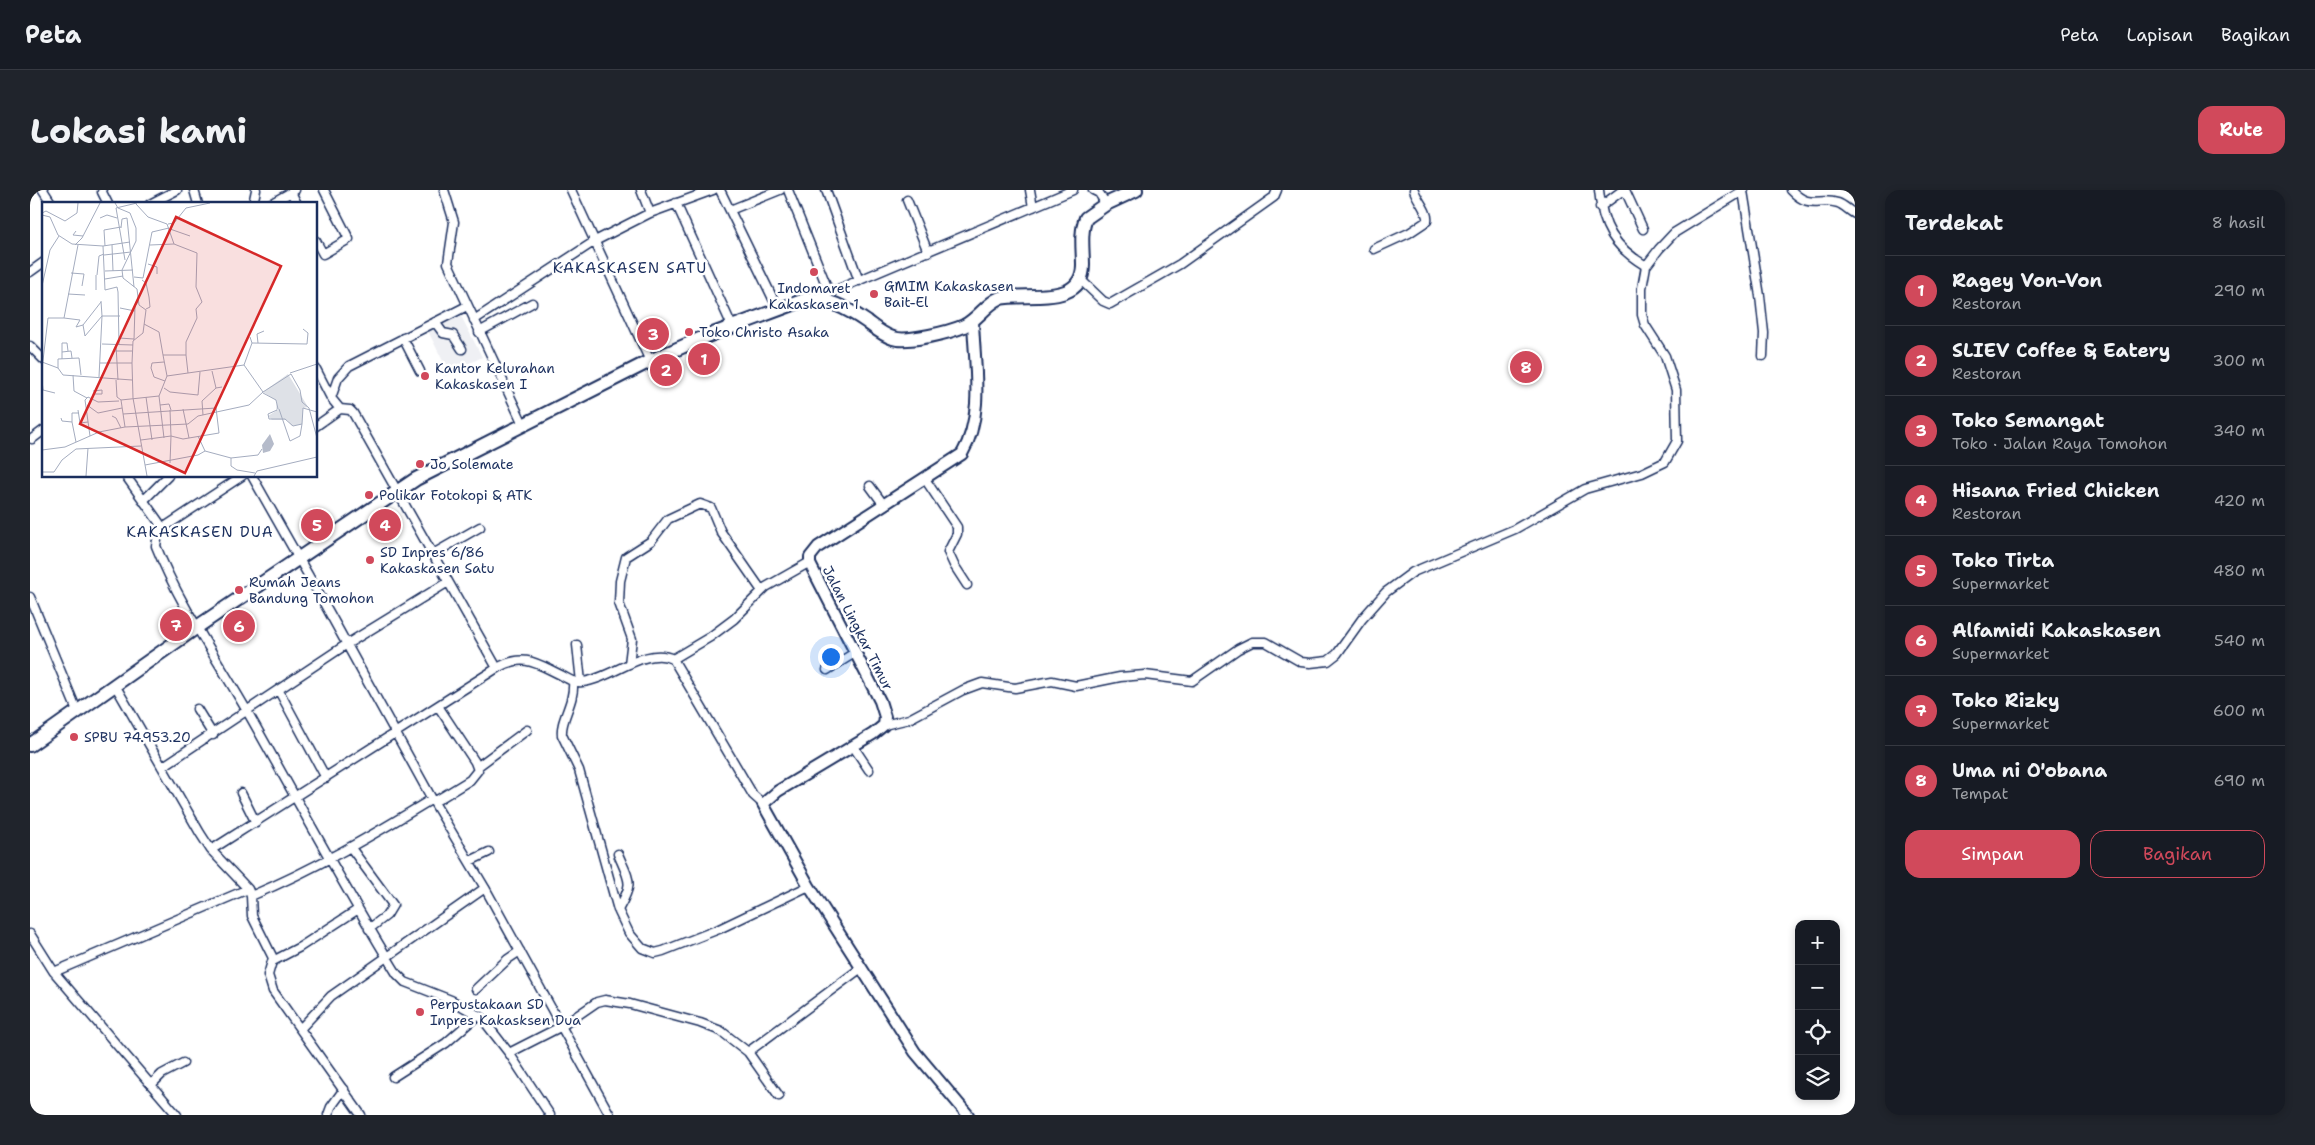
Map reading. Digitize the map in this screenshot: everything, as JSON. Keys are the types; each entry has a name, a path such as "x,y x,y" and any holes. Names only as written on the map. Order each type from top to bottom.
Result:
{"highway":[{"path":"31,741 78,712 197,627 398,490 434,469 523,424 650,361 732,326 823,295 887,336 901,340 956,329 973,320 991,303 1000,298 1063,293 1075,287 1081,280 1084,222 1086,218 1106,204 1136,190"}],"main road":[{"name":"Jalan Lingkar Timur","path":"884,725 880,701 810,562 810,557 818,547 962,454 974,428 976,391 973,320"},
{"path":"884,725 778,791 763,804 809,886 926,1068 968,1115"}],"street":[{"path":"43,190 51,202"},
{"path":"154,202 177,190"},
{"path":"320,256 349,239 324,190"},
{"path":"444,190 454,222 447,261 523,424"},
{"path":"571,190 650,361"},
{"path":"641,190 650,213"},
{"path":"474,320 595,241 650,213 713,190"},
{"path":"720,190 778,309"},
{"path":"730,210 780,190"},
{"path":"788,190 823,295 1073,190"},
{"path":"826,190 859,281"},
{"path":"1030,190 1033,207"},
{"path":"1093,190 1099,193 1106,204"},
{"path":"1081,280 1103,301 1110,304 1187,258 1274,197 1277,190"},
{"path":"1374,249 1409,233 1427,221 1428,216 1417,200 1414,190"},
{"path":"1599,190 1600,207 1604,223 1617,243 1633,259 1646,266"},
{"path":"1600,207 1624,190 1643,229"},
{"path":"1790,190 1799,198 1808,202 1838,203 1855,214"},
{"path":"274,202 293,191"},
{"path":"884,725 908,719 982,683 1014,688 1052,681 1076,686 1120,677 1145,675 1192,681 1238,649 1252,642 1266,642 1301,662 1322,663 1337,654 1362,618 1386,592 1402,579 1440,559 1491,540 1584,489 1642,473 1665,462 1672,454 1677,441 1676,390 1665,356 1645,325 1642,315 1642,288 1646,266 1674,234 1744,191 1760,296 1764,333 1764,356"},
{"path":"102,192 107,202"},
{"path":"907,200 928,252"},
{"path":"676,203 732,326"},
{"path":"30,272 42,263"},
{"path":"479,332 532,303"},
{"path":"331,398 343,371 467,306"},
{"path":"436,322 443,333 453,335 462,349"},
{"path":"403,338 420,371"},
{"path":"30,346 42,358"},
{"path":"318,373 331,398 340,409"},
{"path":"318,425 340,409 350,410 353,413 497,668"},
{"path":"32,439 42,432"},
{"path":"127,478 163,528"},
{"path":"143,501 166,478"},
{"path":"239,478 163,528 158,534 156,546 197,627 247,712 357,910 387,958 404,982 451,1000 478,1015 509,1053 550,1115"},
{"path":"253,478 389,718 433,801 470,861 610,1115"},
{"path":"925,479 957,527 957,534 948,552 967,585"},
{"path":"870,486 884,505"},
{"path":"629,664 632,640 619,604 622,565 629,553 651,541 668,519 674,515 700,504 711,508 721,532 762,592"},
{"path":"433,554 480,527"},
{"path":"673,658 710,637 734,619 762,592 786,575 810,562"},
{"path":"162,767 347,644 448,582"},
{"path":"30,597 78,712"},
{"path":"577,645 581,682"},
{"path":"827,670 856,652"},
{"path":"211,850 497,668 521,659 536,663 572,681 581,682 594,680 648,657 668,656 673,658 753,795 763,804"},
{"path":"572,681 572,698 562,729 562,735 579,770 618,910 629,933 642,948 655,953 719,929 809,886"},
{"path":"115,685 211,850 249,892 252,916 273,961 268,980 361,1115"},
{"path":"279,691 326,778"},
{"path":"54,972 329,860 470,780 477,773 477,767 438,706"},
{"path":"197,709 213,734"},
{"path":"477,767 527,730"},
{"path":"853,746 869,770"},
{"path":"241,793 256,822"},
{"path":"351,848 393,905 387,915 369,929"},
{"path":"470,861 489,852"},
{"path":"618,854 630,882 626,896 618,910"},
{"path":"301,1028 331,996 485,888"},
{"path":"273,961 357,910"},
{"path":"30,934 54,972 177,1115"},
{"path":"476,989 496,969 520,951"},
{"path":"748,1052 861,968"},
{"path":"509,1053 562,1026 597,1002 605,1000 618,1001 684,1018 722,1031 748,1052 778,1096"},
{"path":"393,1077 446,1043 478,1015"},
{"path":"152,1084 162,1074 183,1063"},
{"path":"328,1115 331,1107 344,1089"}],"shaded area":[{"path":"460,314 482,357 445,376 438,364 443,361 428,331"}],"place":[{"name":"Indomaret Kakaskasen 1","path":"814,272"},
{"name":"GMIM Kakaskasen Bait-El","path":"874,294"},
{"name":"Toko Christo Asaka","path":"689,332"},
{"name":"Toko Semangat","path":"653,334"},
{"name":"Ragey Von-Von","path":"704,359"},
{"name":"Uma ni O'obana","path":"1526,367"},
{"name":"SLIEV Coffee & Eatery","path":"666,370"},
{"name":"Kantor Kelurahan Kakaskasen I","path":"425,376"},
{"name":"Jo Solemate","path":"420,464"},
{"name":"Polikar Fotokopi & ATK","path":"369,495"},
{"name":"Toko Tirta","path":"317,525"},
{"name":"Hisana Fried Chicken","path":"385,525"},
{"name":"SD Inpres 6/86 Kakaskasen Satu","path":"370,560"},
{"name":"Rumah Jeans Bandung Tomohon","path":"239,590"},
{"name":"Toko Rizky","path":"176,625"},
{"name":"Alfamidi Kakaskasen","path":"239,626"},
{"name":"SPBU 74.953.20","path":"74,737"},
{"name":"Perpustakaan SD Inpres Kakasksen Dua","path":"420,1012"}],"district":[{"name":"KAKASKASEN SATU","path":"630,268"},
{"name":"KAKASKASEN DUA","path":"200,532"}]}
